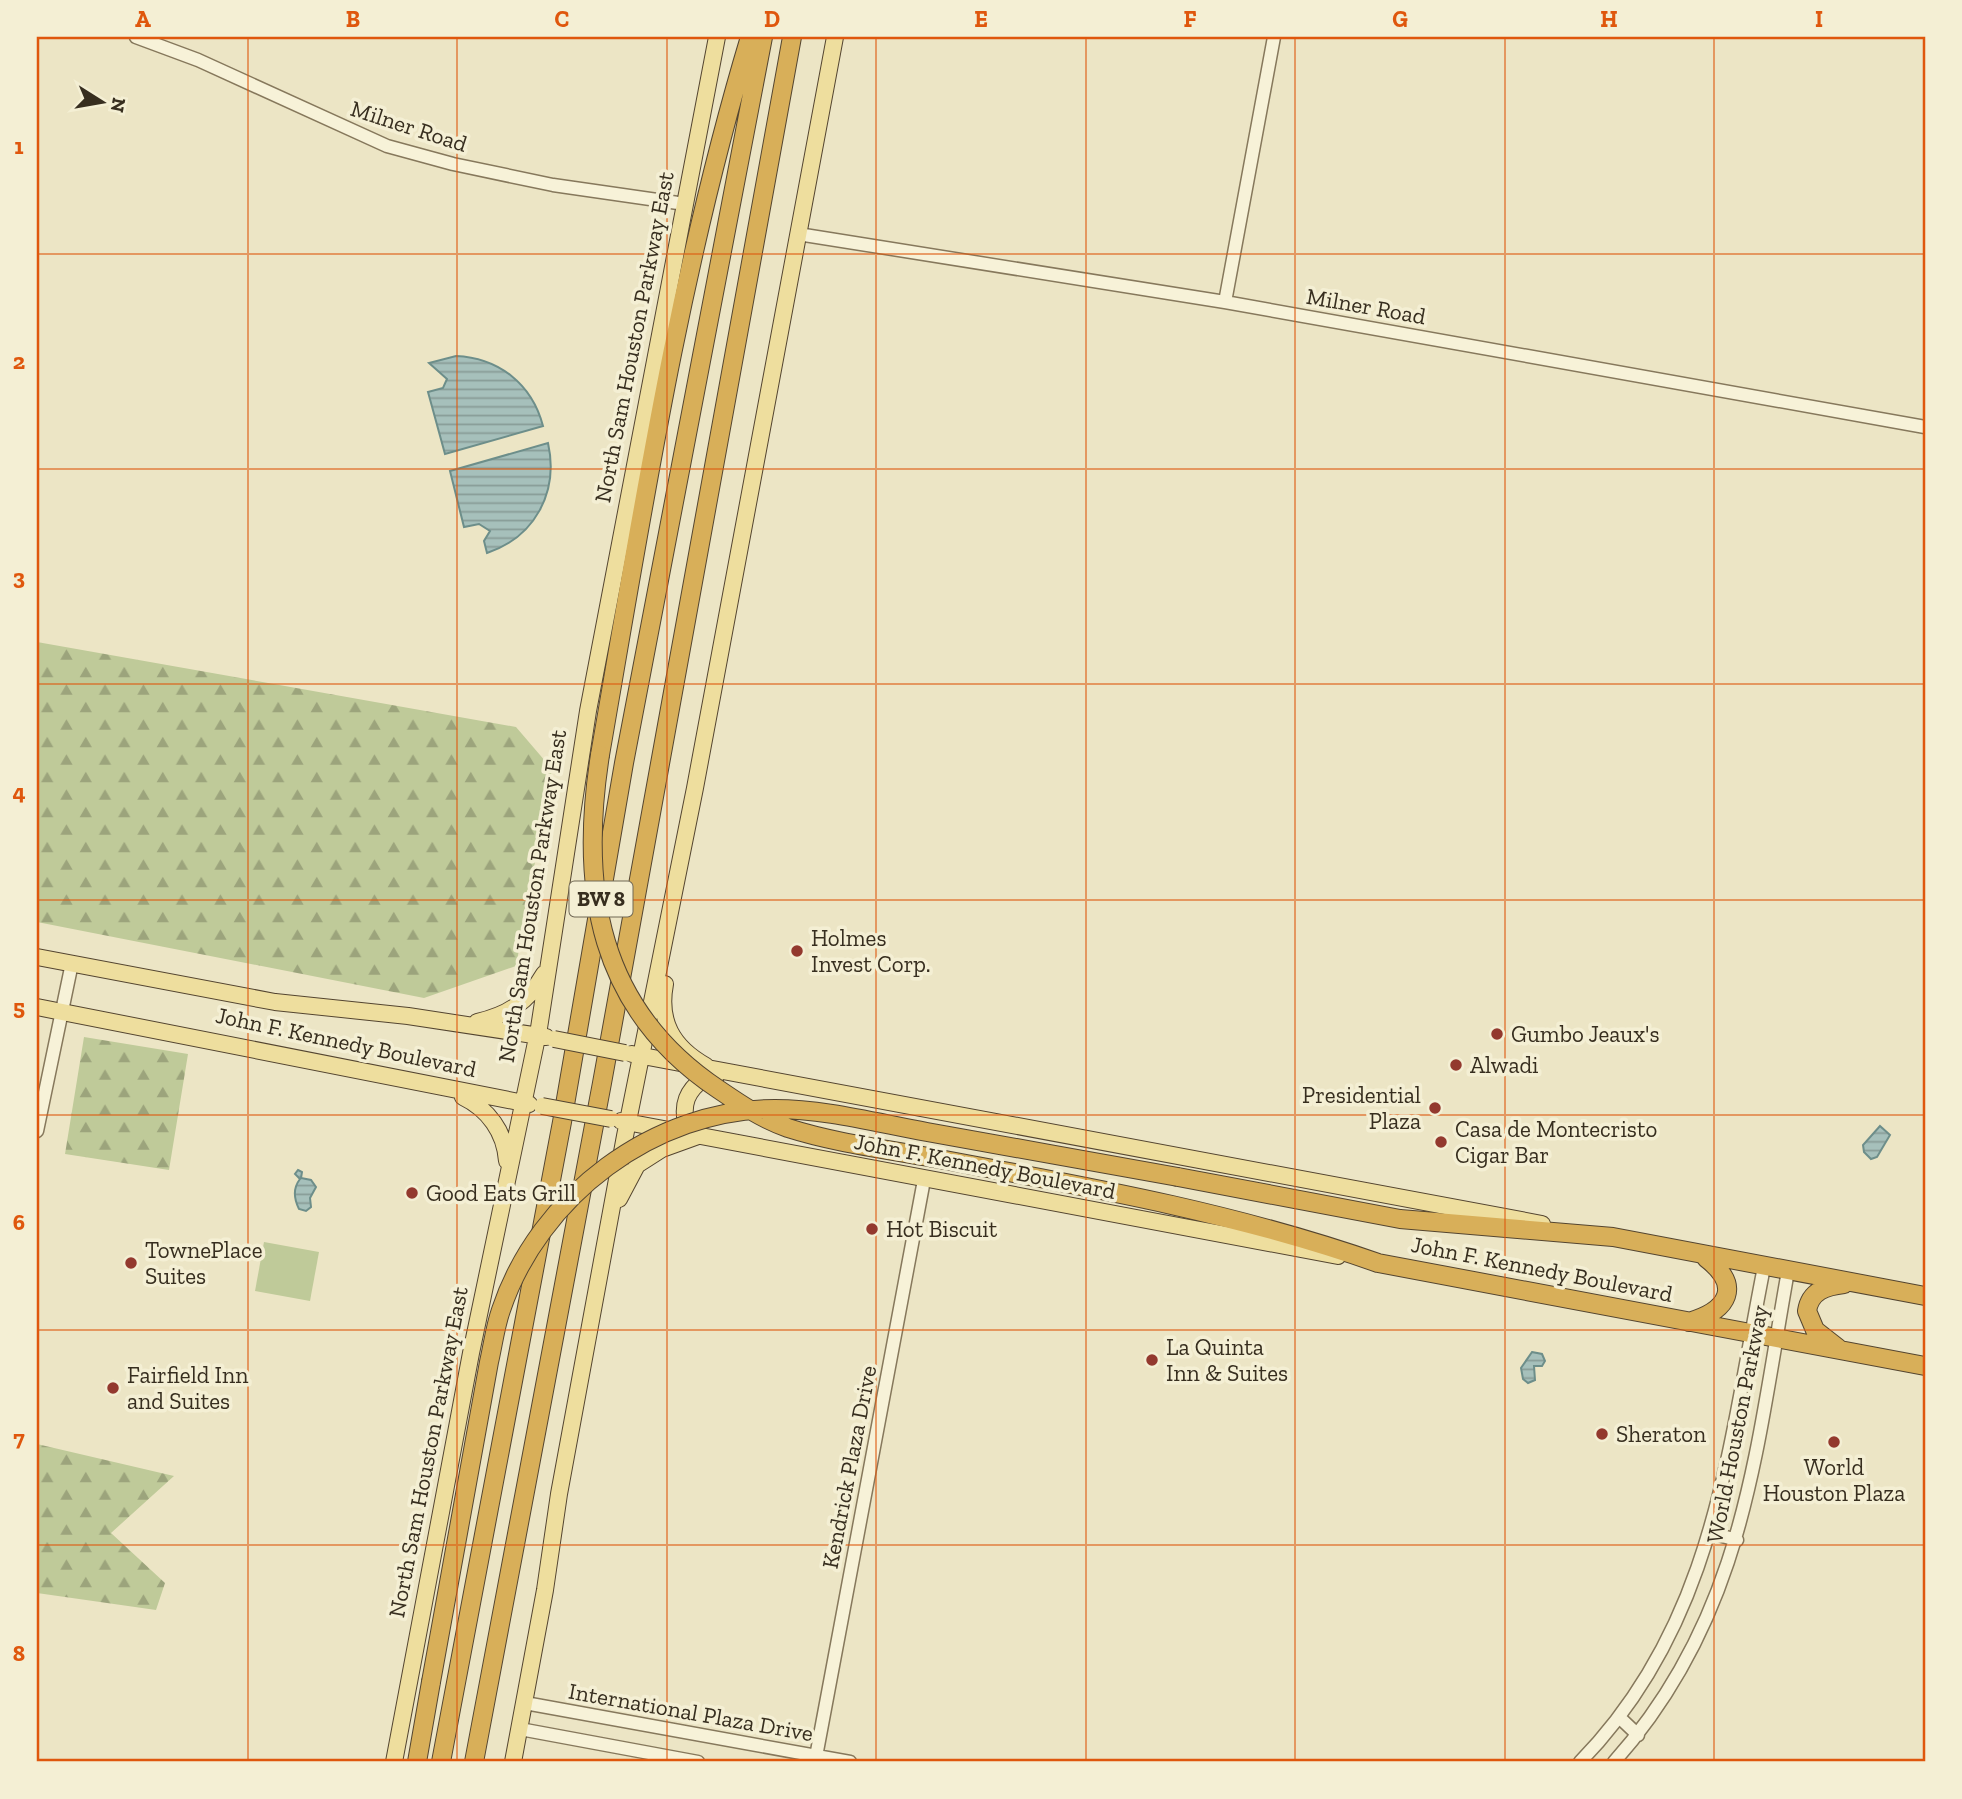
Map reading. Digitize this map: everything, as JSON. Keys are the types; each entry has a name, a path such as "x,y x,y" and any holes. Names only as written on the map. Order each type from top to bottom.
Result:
{"highway":[{"path":"750,37 721,136 676,321 600,755 592,834 594,897 609,951 624,986 653,1031 695,1074 767,1119 836,1140 1173,1204 1299,1235 1378,1263"},
{"name":"BW 8","path":"441,1762 564,1108 624,763 763,37"},
{"name":"BW 8","path":"474,1762 604,1075 792,37"},
{"path":"417,1762 489,1362 501,1310 529,1252 559,1209 638,1145 715,1116 774,1109 847,1117 1400,1219 1614,1237"},
{"name":"John F. Kennedy Boulevard","path":"1614,1237 1925,1297"},
{"path":"1689,1322 1714,1312 1727,1294 1728,1283 1723,1273 1704,1256"},
{"name":"John F. Kennedy Boulevard","path":"1378,1263 1925,1366"},
{"path":"1843,1352 1815,1330 1807,1311 1810,1299 1824,1288 1851,1283"}],"main road":[{"name":"North Sam Houston Parkway East","path":"394,1762 471,1353 521,1102 537,1036 590,698 716,37"},
{"path":"513,1762 554,1520 628,1122 633,1054 677,881 835,37"},
{"path":"677,881 662,1017 682,1048 714,1070"},
{"name":"John F. Kennedy Boulevard","path":"37,957 275,1002 469,1024 554,1039 1614,1237"},
{"path":"469,1024 513,1010 533,992 550,963"},
{"name":"John F. Kennedy Boulevard","path":"37,1007 288,1054 448,1090 1378,1263"},
{"path":"611,1214 637,1165 662,1149 700,1135 686,1123 684,1115 691,1088 703,1079 783,1090 818,1089"},
{"path":"448,1090 480,1105 491,1118 507,1153 508,1174"}],"street":[{"name":"Milner Road","path":"136,37 198,60 387,146 453,164 554,186 685,205"},
{"path":"1225,302 1274,37"},
{"name":"Milner Road","path":"798,234 1225,302 1925,426"},
{"path":"37,1131 72,963"},
{"name":"Kendrick Plaza Drive","path":"816,1759 924,1180"},
{"name":"World Houston Parkway","path":"1580,1762 1619,1717 1666,1644 1686,1602 1711,1533 1724,1482 1764,1267"},
{"name":"World Houston Parkway","path":"1614,1762 1638,1735 1678,1678 1713,1607 1737,1541 1788,1271"},
{"path":"1711,1533 1737,1541"},
{"name":"International Plaza Drive","path":"525,1703 816,1759 850,1762"},
{"path":"1619,1717 1638,1735"},
{"path":"520,1729 698,1762"}],"green space":[{"path":"37,642 516,727 552,769 516,966 424,998 37,922"},
{"path":"84,1037 188,1054 169,1170 65,1154"},
{"path":"264,1242 319,1252 310,1301 255,1291"},
{"path":"37,1444 174,1476 111,1533 165,1583 156,1610 37,1593"}],"water":[{"path":"456,356 486,362 512,376 531,398 543,426 445,454 428,392 443,388 447,379 429,363"},
{"path":"548,443 550,479 540,510 518,536 487,553 484,541 490,531 479,524 464,527 450,471"},
{"path":"1880,1126 1890,1135 1877,1157 1871,1159 1864,1152 1863,1145"},
{"path":"298,1170 302,1172 301,1178 311,1180 316,1187 310,1198 311,1207 306,1211 299,1209 295,1197 300,1179 295,1174"},
{"path":"1532,1352 1542,1354 1545,1361 1542,1366 1534,1366 1535,1380 1528,1383 1523,1379 1521,1368"}],"place":[{"name":"Holmes Invest Corp.","path":"797,951"},
{"name":"Gumbo Jeaux's","path":"1497,1034"},
{"name":"Alwadi","path":"1456,1065"},
{"name":"Presidential Plaza","path":"1435,1108"},
{"name":"Casa de Montecristo Cigar Bar","path":"1441,1142"},
{"name":"Good Eats Grill","path":"412,1193"},
{"name":"Hot Biscuit","path":"872,1229"},
{"name":"TownePlace Suites","path":"131,1263"},
{"name":"La Quinta Inn & Suites","path":"1152,1360"},
{"name":"Fairfield Inn and Suites","path":"113,1388"},
{"name":"Sheraton","path":"1602,1434"},
{"name":"World Houston Plaza","path":"1834,1442"}]}
